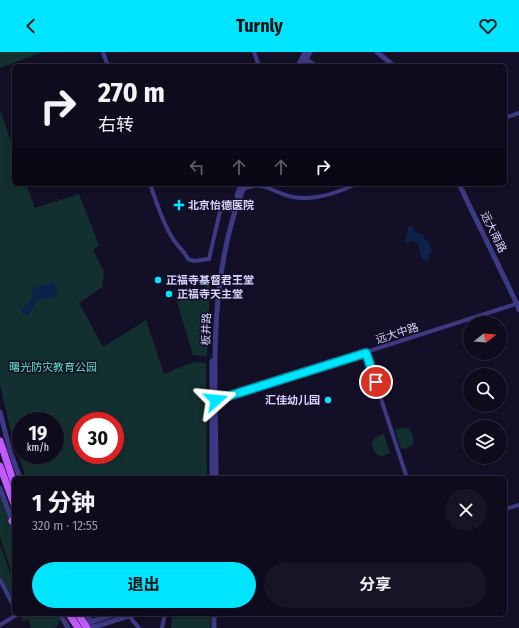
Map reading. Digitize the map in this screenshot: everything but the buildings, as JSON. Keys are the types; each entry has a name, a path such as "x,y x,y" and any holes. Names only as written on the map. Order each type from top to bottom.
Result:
{"main road":[{"path":"0,441 12,477"},
{"path":"0,466 12,499"},
{"path":"72,616 84,626"},
{"path":"79,616 84,626"}],"street":[{"path":"103,52 107,64"},
{"path":"254,52 258,64"},
{"path":"301,64 305,52"},
{"path":"301,64 310,52"},
{"path":"377,52 392,64"},
{"path":"507,117 519,113"},
{"path":"151,186 167,230 188,259 194,261 209,259 221,207 233,210"},
{"path":"212,476 214,401 212,335 215,292 220,262 233,210 243,186"},
{"name":"板井路","path":"216,476 214,401 218,292 230,227 243,186"},
{"path":"266,186 284,195 305,199 338,191 351,186"},
{"name":"远大南路","path":"460,186 518,304 519,310"},
{"name":"远大中路","path":"214,401 518,304"},
{"path":"366,353 406,476"},
{"path":"0,412 10,451 19,476"},
{"path":"0,488 12,518"},
{"path":"507,508 519,505"},
{"path":"0,580 2,587 12,604"},
{"path":"0,625 15,616"},
{"path":"61,616 68,628"},
{"path":"84,626 86,616"},
{"path":"84,626 110,616"},
{"path":"84,626 94,628 129,616 139,628"},
{"path":"162,628 165,616"},
{"path":"214,616 214,628"}],"green space":[{"path":"0,52 43,52 0,68"},
{"name":"曙光防灾教育公园","path":"0,110 12,144 12,186 27,186 35,208 79,194 99,245 93,250 104,272 102,287 79,303 103,347 146,320 164,374 194,362 206,363 207,476 25,476 21,464 64,464 64,412 12,412 12,435 0,385"},
{"path":"210,284 207,356 193,355 177,302"},
{"path":"408,428 411,432 413,444 408,448 401,449 395,430"},
{"path":"384,434 390,453 383,456 377,455 373,448 373,440"},
{"path":"0,488 12,521 12,573 0,537"},
{"path":"0,545 12,578 12,600 0,577"},
{"path":"20,616 58,616 60,619 57,627 54,628 31,628 28,619 24,622"},
{"path":"172,616 211,616 210,628 171,628"}],"water":[{"path":"409,226 412,226 415,232 423,235 430,243 430,248 433,250 427,261 423,260 422,258 418,243 410,241 407,243 405,240"},
{"path":"51,282 56,286 57,292 55,297 50,299 39,299 28,315 25,316 22,314 21,310 32,299 32,290 35,287 43,286"}],"place":[{"name":"北京怡德医院","path":"179,205"},
{"name":"正福寺基督君王堂","path":"158,280"},
{"name":"正福寺天主堂","path":"169,294"},
{"name":"汇佳幼儿园","path":"328,400"}],"route":[{"path":"216,400 366,353 376,382"}]}
